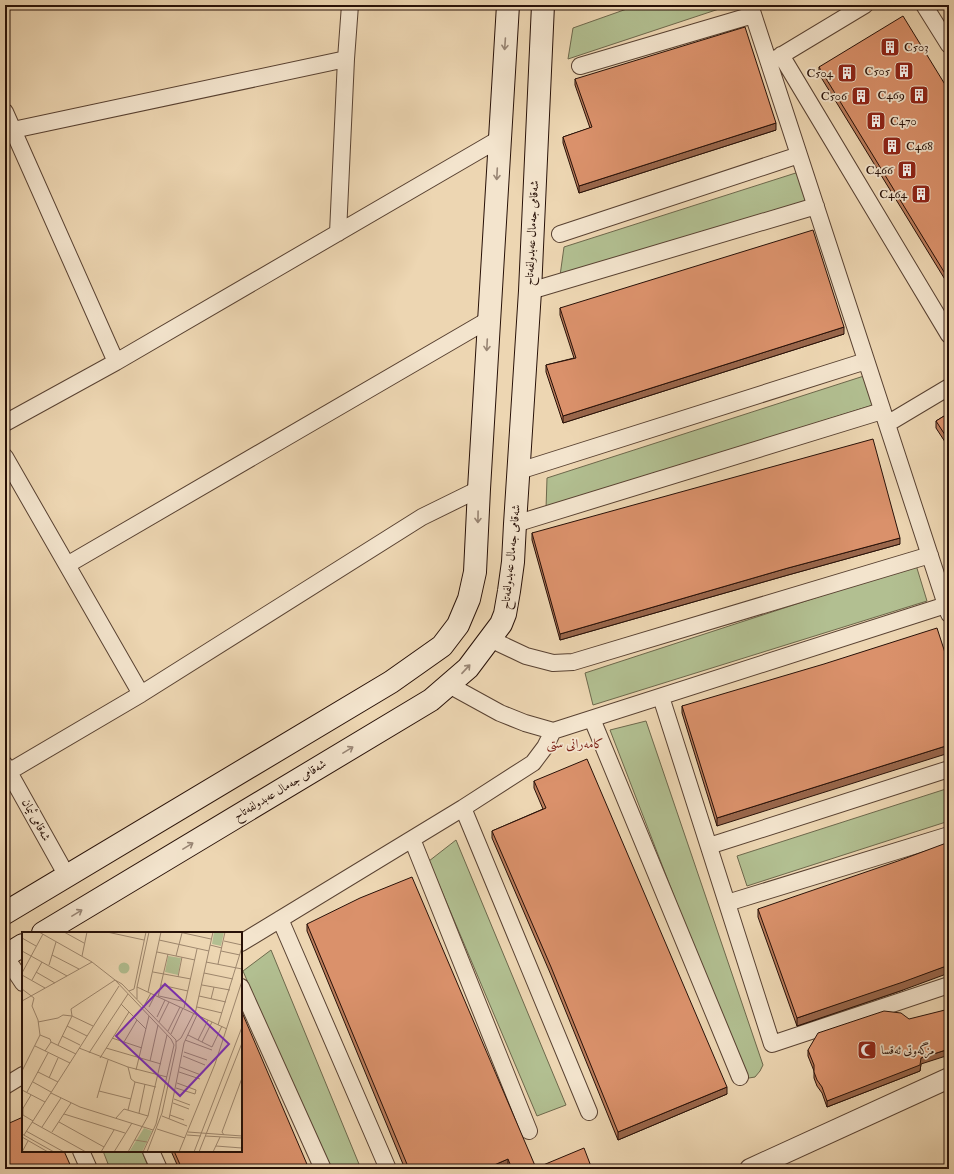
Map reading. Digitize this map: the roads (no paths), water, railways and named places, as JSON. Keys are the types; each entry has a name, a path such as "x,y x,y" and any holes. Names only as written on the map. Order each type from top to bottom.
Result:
{"main road":[{"path":"5,912 391,682 442,646 458,624 469,599 475,572 488,320 508,6 543,6"},
{"name":"شەقامی جەمال عەبدولفەتاح","path":"45,932 432,700 468,668 501,624 505,614 513,562 530,291 543,6"},
{"path":"5,956 22,946"}],"street":[{"path":"338,233 350,5"},
{"path":"775,59 865,5"},
{"path":"924,5 949,45"},
{"path":"580,66 752,10 775,59 949,334"},
{"path":"13,130 346,59"},
{"path":"449,685 500,713 525,723 553,731 947,610 943,571 930,555 866,361 799,155 775,59"},
{"path":"5,112 116,362"},
{"path":"5,422 116,362 499,140"},
{"path":"560,234 799,155"},
{"path":"530,291 816,206"},
{"path":"67,565 488,320"},
{"path":"519,471 866,361"},
{"path":"515,524 885,417 949,386"},
{"path":"5,457 141,694"},
{"path":"6,770 141,694 422,517 479,489"},
{"path":"490,639 526,656 553,663 573,662 930,555"},
{"path":"661,697 772,1044 949,985"},
{"path":"592,719 740,1076"},
{"path":"242,942 463,808 533,763 545,747 553,731"},
{"path":"709,846 949,769"},
{"name":"شەقامی ئیمان","path":"6,770 67,876"},
{"path":"463,808 589,1112"},
{"path":"727,903 949,835"},
{"path":"412,839 529,1131"},
{"path":"280,919 388,1169"},
{"path":"5,956 22,982"},
{"path":"242,989 323,1169"},
{"path":"5,1086 22,1076"},
{"path":"750,1169 949,1078"},
{"path":"81,1152 89,1169"},
{"path":"151,1152 159,1169"}],"place":[{"name":"C503","path":"890,47"},
{"name":"C505","path":"904,71"},
{"name":"C504","path":"847,73"},
{"name":"C469","path":"919,95"},
{"name":"C506","path":"861,96"},
{"name":"C470","path":"876,121"},
{"name":"C468","path":"892,146"},
{"name":"C466","path":"907,170"},
{"name":"C464","path":"921,194"},
{"name":"مزگەوتی ئەقسا","path":"867,1050"}],"district":[{"name":"كامه‌رانی ستی","path":"575,744"}]}
